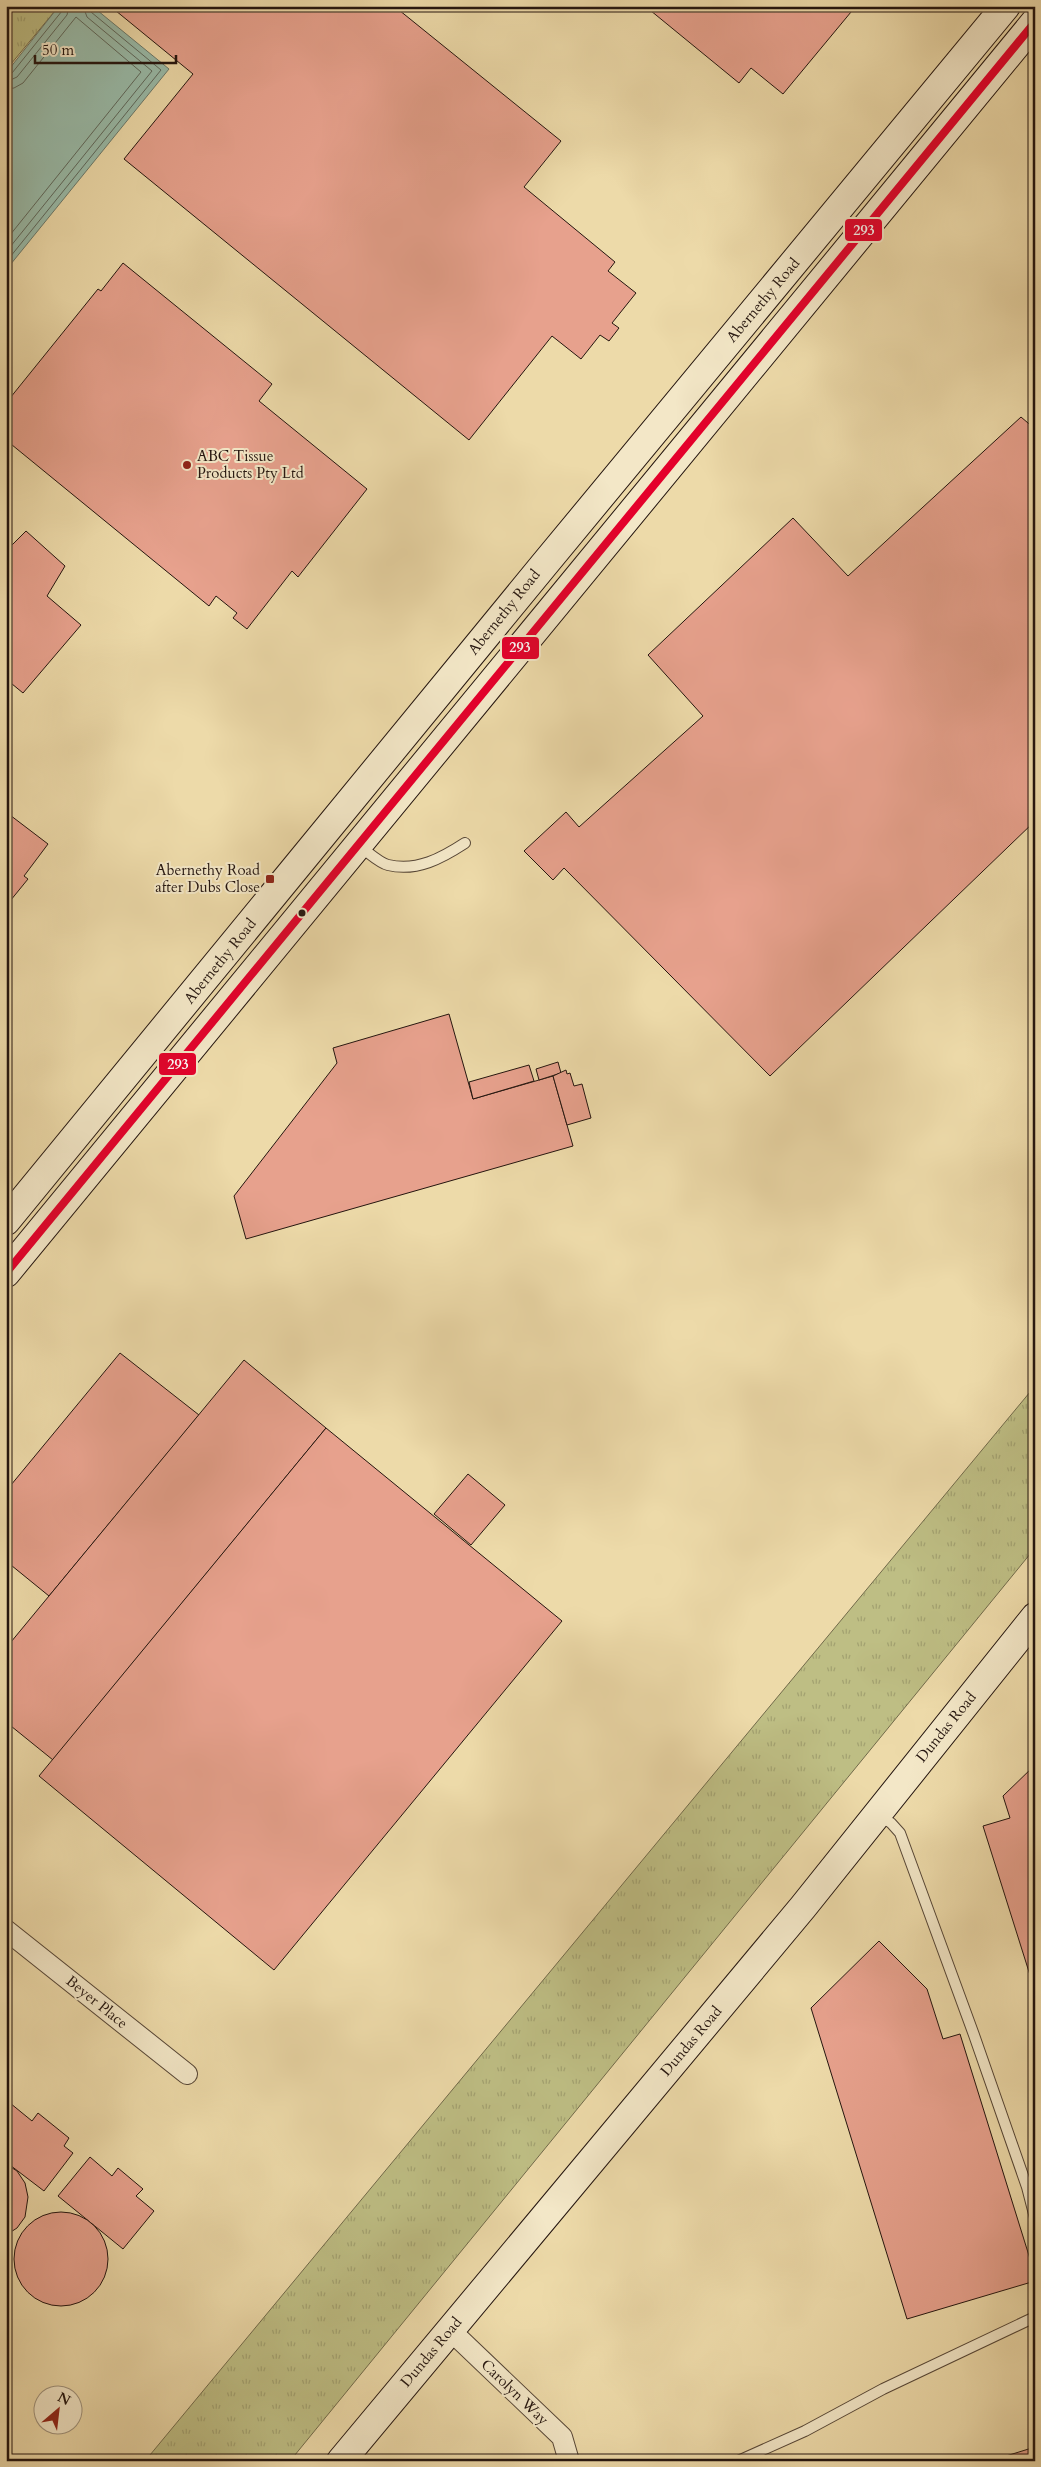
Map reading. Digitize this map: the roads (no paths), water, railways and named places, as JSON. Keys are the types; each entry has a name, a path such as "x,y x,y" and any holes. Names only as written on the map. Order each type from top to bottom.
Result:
{"main road":[{"name":"Abernethy Road","path":"6,1273 21,1218 371,776 1006,6"},
{"name":"Abernethy Road","path":"21,1218 358,845 1035,22"},
{"path":"814,239 839,260"},
{"path":"371,776 396,799"},
{"name":"Dundas Road","path":"341,2461 802,1907 1035,1617"}],"street":[{"name":"Beyer Place","path":"6,1930 187,2074"},
{"name":"Carolyn Way","path":"450,2330 562,2437 569,2461"}],"lane":[{"path":"358,845 387,865 415,867 443,858 465,843"},
{"path":"877,1814 891,1823 900,1833 974,2035 1027,2187 1035,2218"},
{"path":"738,2461 805,2431 883,2388 1035,2318"}],"water":[{"path":"59,6 92,6 169,69 6,270 6,73"}],"place":[{"name":"ABC Tissue Products Pty Ltd","path":"187,465"},
{"name":"Abernethy Road after Dubs Close","path":"270,879"}]}
